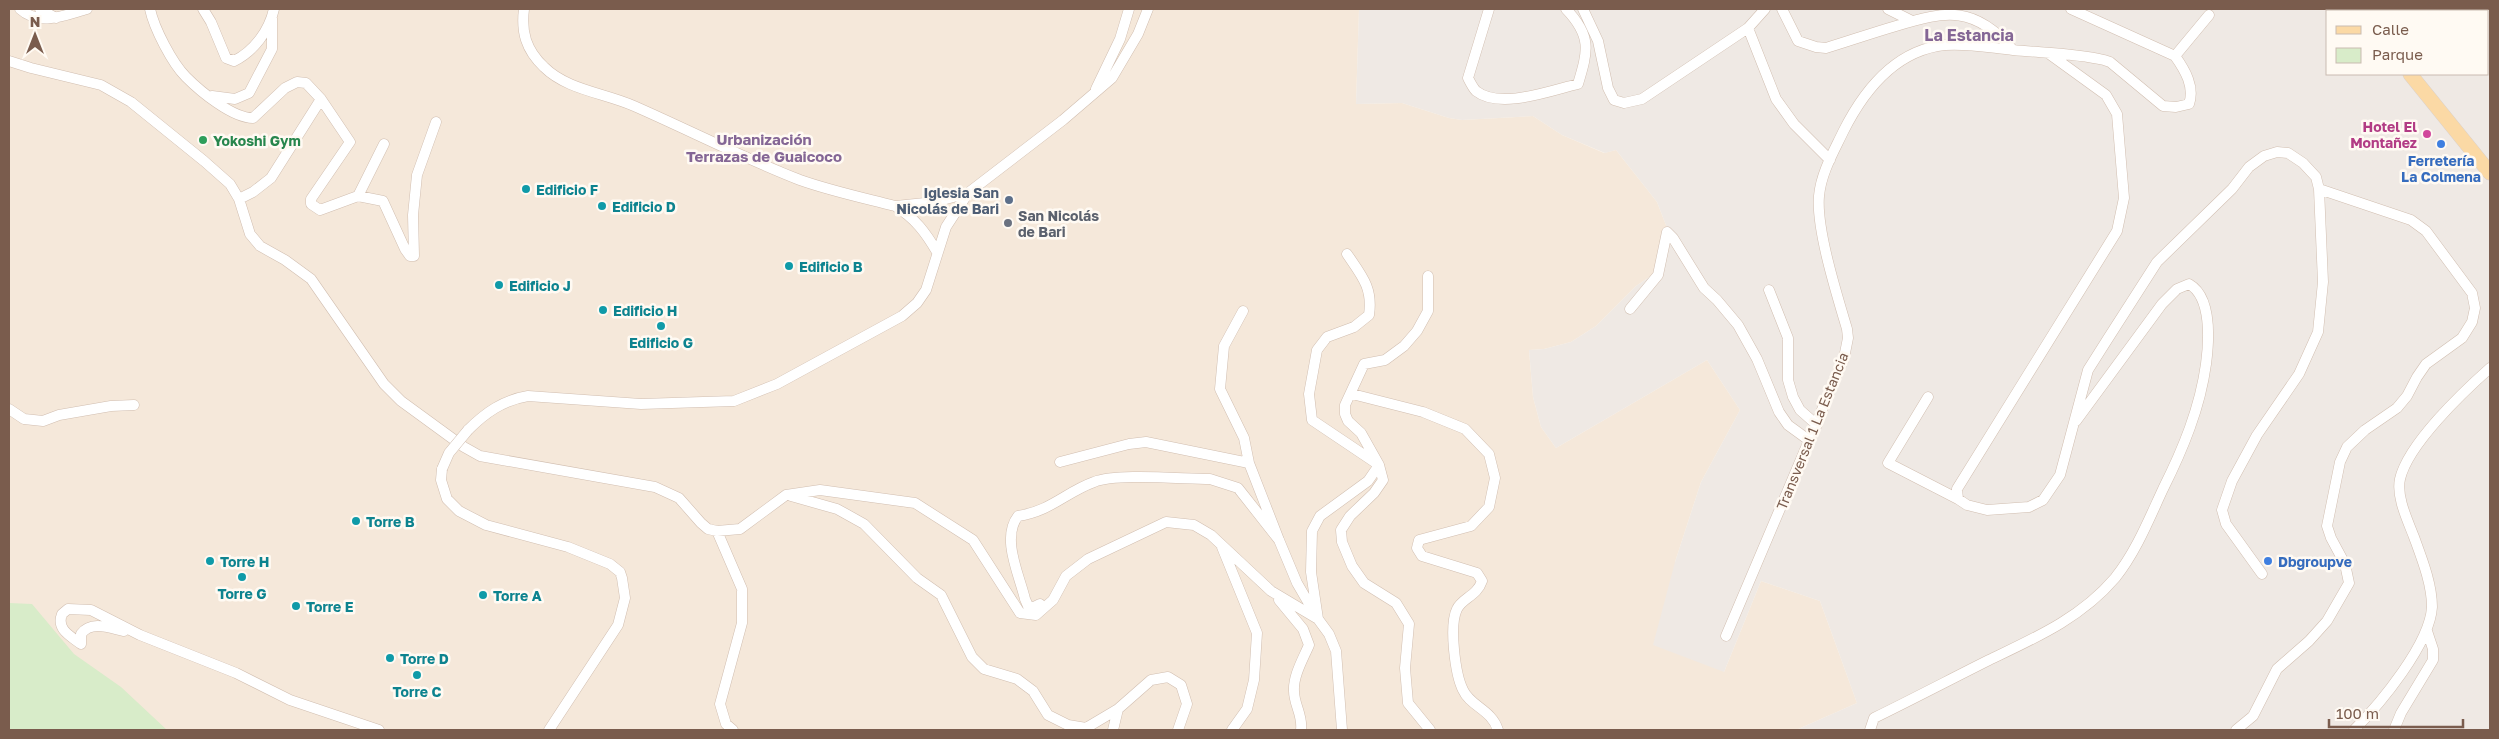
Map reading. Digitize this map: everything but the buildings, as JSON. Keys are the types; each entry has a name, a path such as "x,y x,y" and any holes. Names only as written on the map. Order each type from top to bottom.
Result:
{"main road":[{"path":"2411,75 2490,173"}],"street":[{"path":"20,9 37,19 56,18 87,9"},
{"path":"40,9 56,18"},
{"path":"150,9 159,34 184,76 208,96 240,117 253,118 285,88 297,82 306,83 322,100 349,138 348,145 312,199 311,204 320,210 358,196 383,201 407,254 414,256 413,215 417,175 436,122"},
{"path":"203,9 211,22 226,58 234,61 252,48 273,13"},
{"path":"524,9 525,40 531,53 544,68 558,78 632,105 799,179 895,206 906,212 925,231 937,252"},
{"path":"1095,92 1120,39 1129,9"},
{"path":"549,730 618,625 624,598 622,578 616,567 610,564 568,547 486,525 459,512 447,499 442,480 442,469 449,453 468,430 494,408 516,398 528,396 663,404 725,402 743,399 777,384 902,316 926,290 946,227 968,193 1063,120 1112,78 1138,34 1148,9"},
{"path":"1489,9 1468,78 1476,91 1497,98 1518,99 1578,84 1587,54 1579,22 1582,9"},
{"path":"1566,9 1579,22"},
{"path":"1582,9 1598,41 1608,88 1614,100 1624,104 1642,99 1748,28 1765,9"},
{"path":"1782,9 1798,41 1816,47 1826,48 1912,21 1941,14 1969,17 1998,32 2013,50"},
{"path":"1888,9 1912,21"},
{"path":"2071,9 2175,56 2209,15"},
{"path":"208,96 234,99 249,93 272,48 273,13"},
{"path":"1748,28 1776,99 1794,124 1830,160"},
{"name":"Transversal 1 La Estancia","path":"1726,636 1844,358 1848,338 1821,219 1819,196 1830,160 1851,116 1866,92 1902,60 1925,48 1946,45 2093,57 2110,62 2163,106 2176,107 2189,104 2191,97 2184,68 2175,56"},
{"path":"1958,499 1957,489 2117,231 2122,212 2124,198 2117,114 2106,95 2048,53"},
{"path":"9,61 101,85 131,102 230,184 239,199 247,228 260,246 285,260 311,279 327,298 384,384 401,401 464,448 491,459 655,487 679,498 701,524 708,529 717,531 740,529 786,495 820,490 915,503 973,540 1020,613 1036,615 1053,600 1066,576 1088,559 1166,522 1194,525 1221,544 1271,591 1303,629 1309,645 1298,671 1294,691 1302,719 1301,730"},
{"path":"239,199 253,192 271,178 322,100"},
{"path":"358,196 384,144"},
{"path":"1928,397 1888,463 1967,505 1987,510 2029,507 2043,500 2060,475 2088,370 2157,262 2232,189 2249,167 2264,156 2278,152 2288,153 2303,163 2316,177 2319,189 2323,282 2318,332 2298,374 2257,435 2232,481 2222,510 2226,524 2262,574"},
{"path":"2236,730 2253,716 2277,669 2309,641 2326,621 2348,583 2345,564 2330,538 2326,526 2340,462 2347,447 2365,430 2397,408 2408,396 2416,376 2426,364 2462,338 2472,322 2475,308 2472,293 2426,231 2411,220 2319,189"},
{"path":"895,206 935,202 968,193"},
{"path":"1630,309 1658,275 1667,232 1673,238 1704,288 1738,325 1757,359 1779,412 1788,425 1810,440"},
{"path":"1347,254 1366,280 1371,302 1369,315 1354,327 1327,337 1316,350 1309,394 1312,420 1379,465"},
{"path":"1428,276 1428,311 1417,331 1404,346 1385,360 1364,364 1356,378 1352,394 1345,405 1345,414 1348,421 1361,433 1379,465 1383,480 1374,493 1350,516 1341,530 1342,542 1352,566 1364,583 1396,603 1409,624 1405,668 1408,703 1430,730"},
{"path":"1870,730 1874,718 2062,624 2093,602 2116,577 2136,545 2183,449 2203,387 2208,347 2203,300 2198,289 2189,284 2177,289 2162,304 2074,423"},
{"path":"1768,290 1788,338 1788,380 1793,396 1800,410 1817,425"},
{"path":"1243,311 1224,346 1220,389 1244,438 1249,463 1297,583 1329,634 1336,651 1342,730"},
{"path":"2354,730 2409,663 2427,631 2432,607 2425,568 2402,502 2399,480 2408,459 2438,420 2490,368"},
{"path":"1352,394 1423,412 1465,429 1490,454 1495,478 1490,507 1471,526 1419,540 1417,548 1422,556 1477,573 1482,581 1480,589 1457,608 1454,626 1455,655 1463,691 1495,721 1498,730"},
{"path":"9,409 24,419 42,421 59,415 111,406 134,405"},
{"path":"1060,462 1129,444 1146,442 1249,463"},
{"path":"1318,619 1311,572 1312,531 1320,516 1368,481 1379,465"},
{"path":"1040,604 1034,607 1028,606 1025,599 1010,540 1011,525 1018,516 1034,514 1094,482 1112,478 1210,479 1221,481 1238,488 1279,540"},
{"path":"786,495 837,509 864,524 917,578 941,595 972,657 984,669 1017,679 1034,691 1048,715 1068,725 1086,728 1118,709 1151,680 1168,677 1180,685 1187,704 1178,730"},
{"path":"717,531 742,589 742,623 720,704 726,724 733,730"},
{"path":"1221,544 1258,633 1254,680 1247,709 1232,730"},
{"path":"1271,591 1318,619"},
{"path":"140,635 107,627 93,626 81,634 81,644 63,630 60,618 68,609 91,610 140,635 228,670 307,707 379,730"},
{"path":"2394,730 2401,712 2433,660 2433,649 2427,631"},
{"path":"1113,730 1118,709"}],"shaded area":[{"path":"9,9 1359,9 1356,104 1402,103 1449,118 1462,120 1533,116 1562,135 1604,153 1616,150 1657,202 1669,233 1661,269 1636,286 1596,326 1571,342 1544,349 1529,350 1533,397 1541,427 1556,448 1707,360 1740,410 1701,482 1675,562 1724,672 1761,581 1820,601 1857,703 1796,730 9,730"},
{"path":"1359,9 2490,9 2490,730 1796,730 1857,703 1820,601 1761,581 1724,672 1653,645 1675,562 1701,482 1740,410 1707,360 1556,448 1541,427 1533,397 1529,350 1544,349 1571,342 1596,326 1636,286 1661,269 1669,233 1657,202 1616,150 1605,153 1562,135 1533,116 1462,120 1449,118 1402,103 1356,104"}],"green space":[{"path":"9,603 32,604 74,654 121,687 167,730 9,730"}],"place":[{"name":"Hotel El Montañez","path":"2427,134"},
{"name":"Yokoshi Gym","path":"203,140"},
{"name":"Ferretería La Colmena","path":"2441,144"},
{"name":"Edificio F","path":"526,189"},
{"name":"Iglesia San Nicolás de Bari","path":"1009,200"},
{"name":"Edificio D","path":"602,206"},
{"name":"San Nicolás de Bari","path":"1008,223"},
{"name":"Edificio B","path":"789,266"},
{"name":"Edificio J","path":"499,285"},
{"name":"Edificio H","path":"603,310"},
{"name":"Edificio G","path":"661,326"},
{"name":"Torre B","path":"356,521"},
{"name":"Torre H","path":"210,561"},
{"name":"Dbgroupve","path":"2268,561"},
{"name":"Torre G","path":"242,577"},
{"name":"Torre A","path":"483,595"},
{"name":"Torre E","path":"296,606"},
{"name":"Torre D","path":"390,658"},
{"name":"Torre C","path":"417,675"}],"district":[{"name":"La Estancia","path":"1969,35"},
{"name":"Urbanización Terrazas de Guaicoco","path":"764,148"}]}
